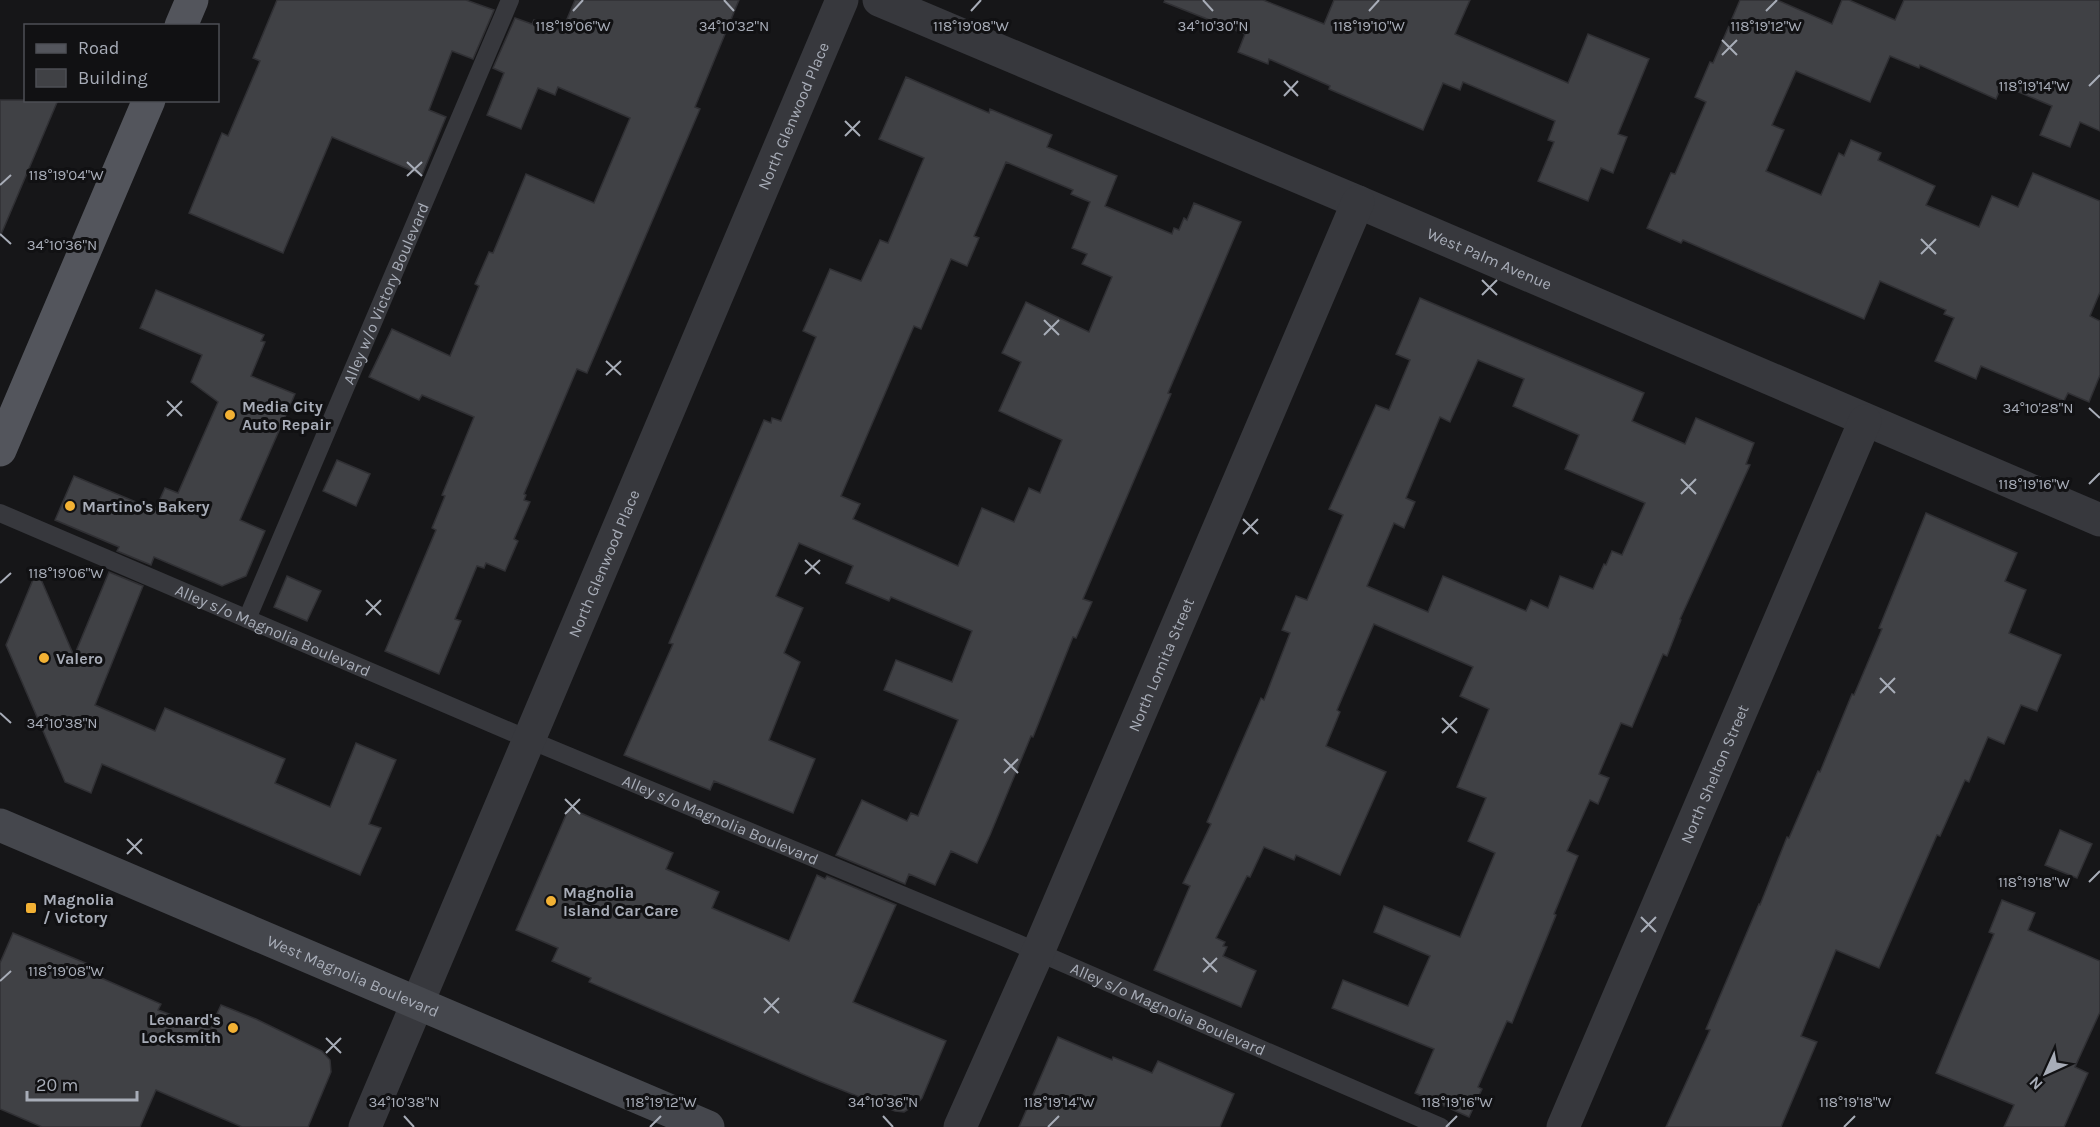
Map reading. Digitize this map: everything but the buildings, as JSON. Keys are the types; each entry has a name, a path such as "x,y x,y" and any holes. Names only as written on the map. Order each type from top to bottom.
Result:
{"main road":[{"path":"182,24 192,0"},
{"path":"0,450 148,102"},
{"name":"West Magnolia Boulevard","path":"0,825 708,1127"}],"street":[{"name":"North Glenwood Place","path":"365,1127 842,0"},
{"name":"West Palm Avenue","path":"879,0 1358,202 2100,520"},
{"name":"North Lomita Street","path":"960,1127 1038,952 1358,202"},
{"name":"North Shelton Street","path":"1563,1127 1865,421"}],"lane":[{"name":"Alley w/o Victory Boulevard","path":"247,619 510,0"},
{"name":"Alley s/o Magnolia Boulevard","path":"0,513 530,740 1038,952 1441,1127"}],"place":[{"name":"Media City Auto Repair","path":"230,415"},
{"name":"Martino's Bakery","path":"70,506"},
{"name":"Valero","path":"44,658"},
{"name":"Magnolia Island Car Care","path":"551,901"},
{"name":"Magnolia / Victory","path":"31,908"},
{"name":"Leonard's Locksmith","path":"233,1028"}]}
